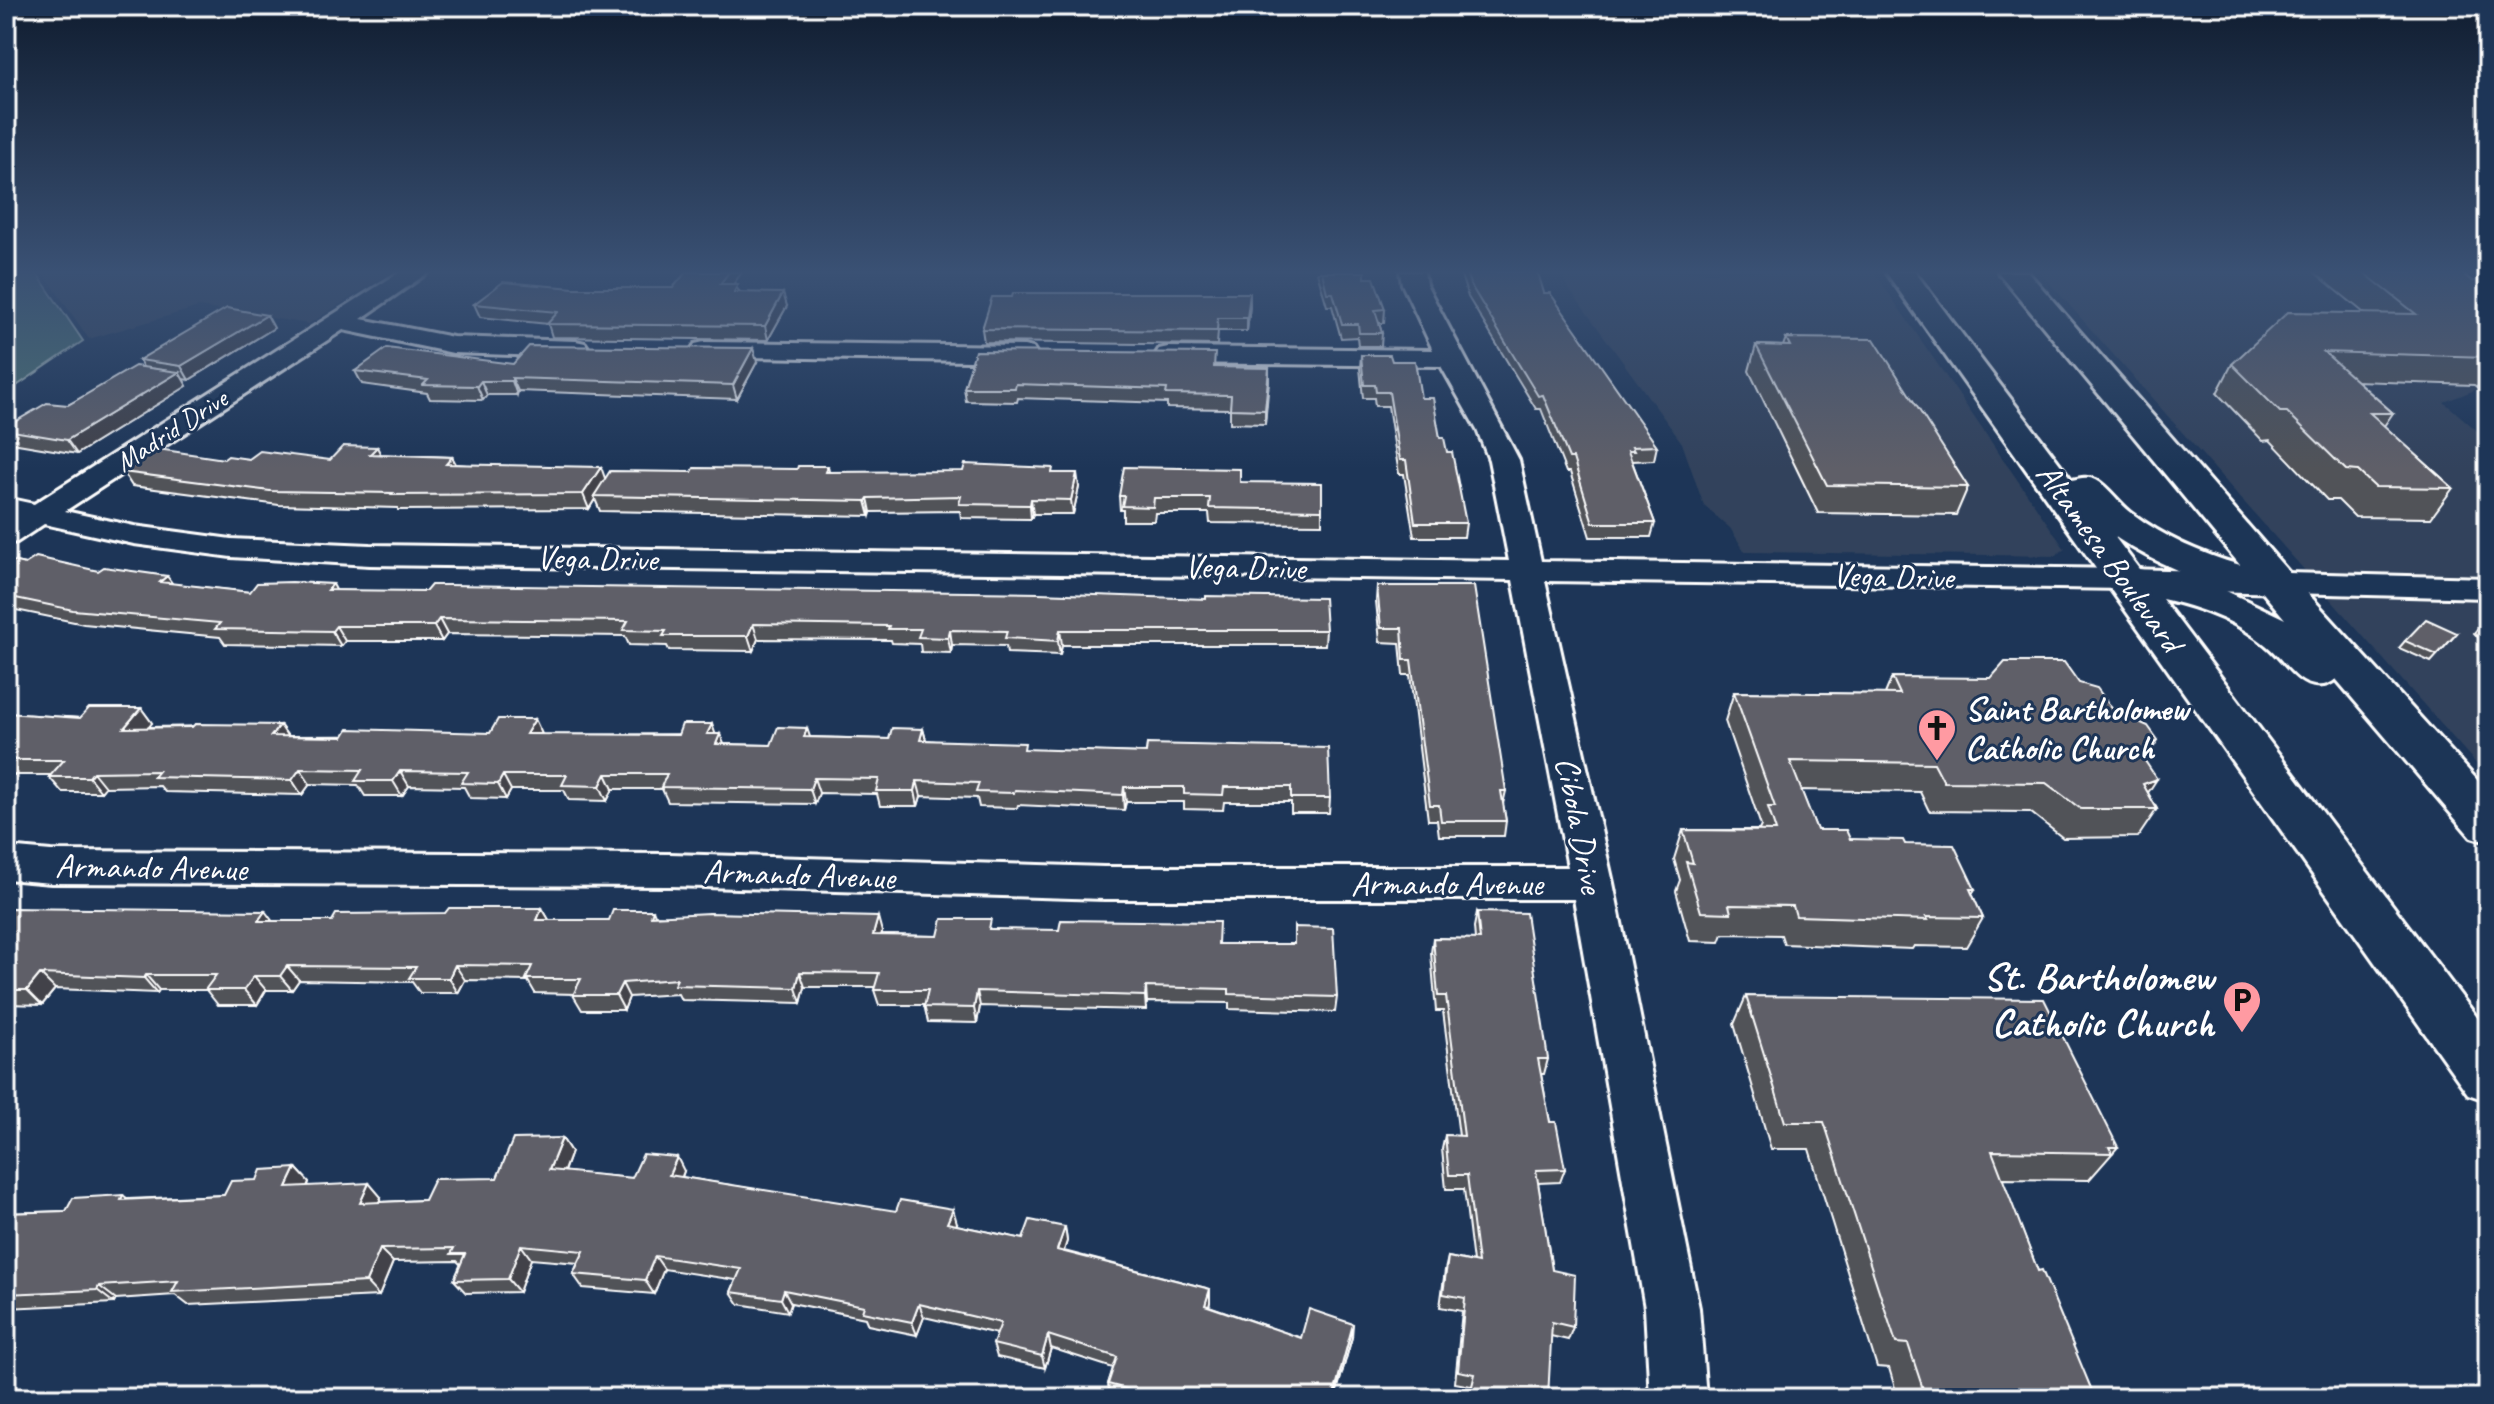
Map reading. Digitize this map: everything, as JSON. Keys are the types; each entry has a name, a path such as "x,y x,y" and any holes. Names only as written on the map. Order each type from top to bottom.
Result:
{"main road":[{"name":"Altamesa Boulevard","path":"1948,338 2488,1076"},
{"path":"2068,338 2278,585 2477,812"},
{"path":"1999,407 2035,431 2056,451 2100,508 2125,528 2153,544 2225,574 2278,585"},
{"path":"2126,579 2231,604 2264,621 2305,655 2399,765 2477,812"}],"street":[{"name":"Madrid Drive","path":"6,535 315,338"},
{"path":"416,338 453,345 597,349"},
{"name":"Cibola Drive","path":"1440,338 1504,460 1592,883 1672,1308 1678,1398"},
{"path":"676,350 1055,354"},
{"path":"1150,355 1450,358"},
{"name":"Vega Drive","path":"6,507 134,535 231,548 370,555 2126,579 2488,588"},
{"name":"Armando Avenue","path":"6,863 51,867 670,870 1104,883 1592,883"}],"shaded area":[{"path":"1605,338 1919,338 2065,549 2054,556 1745,552 1730,528 1704,506 1682,443"},
{"path":"2098,338 2472,338 2488,385 2444,402 2488,440 2488,777"}],"green space":[{"path":"6,338 81,338 83,341 6,393"}],"building":[{"path":"177,338 229,338 181,366 139,360"},
{"path":"1502,338 1581,338 1657,446 1632,447 1634,451 1628,451 1655,523 1593,523 1573,458 1569,458 1543,395 1538,396"},
{"path":"1786,338 1874,339 1968,487 1827,485 1756,345 1790,346"},
{"path":"2261,338 2488,338 2488,357 2324,352 2393,413 2370,413 2453,488 2375,487 2358,471 2346,470 2287,412 2280,412 2232,364"},
{"path":"529,346 753,348 733,385 512,378 512,381 481,381 477,386 423,385 428,380 355,371 387,348 513,364"},
{"path":"975,351 1215,353 1214,367 1269,368 1265,410 1230,409 1231,395 1166,394 1167,389 1016,384 1015,388 964,388"},
{"path":"1361,355 1390,355 1392,361 1415,361 1421,398 1433,398 1440,438 1444,438 1447,452 1452,452 1466,523 1415,523 1406,460 1400,460 1389,392 1376,392 1375,385 1364,385"},
{"path":"135,366 179,372 67,440 6,430 6,427 47,403 68,405"},
{"path":"343,446 377,447 370,454 452,457 446,464 601,467 583,494 391,495 393,493 270,491 123,472 158,449 224,459 228,456 249,459 260,451 330,460"},
{"path":"965,464 1053,468 1052,473 1077,473 1071,500 1031,499 1030,505 959,504 961,496 868,498 866,501 594,496 610,471 692,472 694,468 797,469 798,466 828,466 826,472 963,471"},
{"path":"1124,467 1240,469 1240,482 1322,483 1322,510 1209,508 1210,498 1154,498 1153,507 1122,506 1124,496 1119,496"},
{"path":"36,557 98,571 104,567 167,576 160,582 250,592 257,583 292,582 333,584 328,590 426,591 431,585 448,585 1039,593 1206,599 1206,596 1324,598 1326,630 1060,630 1058,641 1005,638 1007,631 950,630 948,638 918,637 921,629 888,629 889,626 753,624 748,636 663,636 666,631 623,630 628,621 439,619 434,626 336,626 332,631 215,629 220,623 73,610 6,596 6,560 25,564"},
{"path":"1377,586 1474,586 1506,791 1501,791 1506,821 1441,821 1439,805 1430,805 1411,660 1404,660 1402,628 1381,628"},
{"path":"2426,619 2457,633 2437,655 2405,641"},
{"path":"2005,662 2064,662 2079,683 2097,688 2114,711 2148,726 2158,740 2141,755 2157,779 2143,784 2157,809 2081,809 2046,783 1944,782 1934,763 1790,761 1817,830 1846,830 1850,839 1954,845 1975,889 1970,889 1983,918 1926,917 1928,920 1796,916 1793,906 1729,905 1731,913 1701,912 1686,862 1693,863 1683,830 1776,831 1768,807 1775,807 1734,692 1900,694 1892,677 1991,678"},
{"path":"89,708 141,708 124,728 192,727 195,724 280,725 271,736 343,737 348,729 490,733 498,719 535,719 526,734 678,735 682,724 712,724 707,734 720,734 716,744 771,745 778,727 807,728 804,737 889,739 892,728 923,729 920,740 1025,743 1024,749 1146,753 1147,744 1328,748 1330,798 1291,798 1291,787 1224,787 1223,795 1184,794 1184,787 1124,787 1123,795 1015,790 1014,793 976,792 979,783 917,781 915,791 876,791 879,779 814,778 810,789 661,787 667,774 606,774 600,786 562,785 567,775 503,775 498,784 461,783 468,772 400,771 393,781 355,781 362,770 300,769 292,780 153,777 158,771 93,772 89,777 49,777 64,760 6,760 6,713 80,718"},
{"path":"6,908 265,911 258,921 332,921 336,914 445,913 449,908 542,908 537,920 609,920 613,910 653,910 651,916 709,913 878,917 873,935 938,936 942,919 991,919 989,929 1059,930 1061,920 1219,922 1218,944 1294,944 1294,927 1333,928 1337,997 1229,994 1229,989 1146,987 1145,996 977,991 974,1008 924,1007 928,990 874,990 879,973 800,972 796,988 674,985 677,979 622,983 616,995 573,995 581,979 526,979 532,966 455,965 449,978 409,978 416,967 287,966 280,976 254,976 244,990 205,990 216,975 146,975 144,978 40,974 27,990 6,990"},
{"path":"1477,912 1526,913 1548,1059 1538,1059 1550,1122 1556,1122 1565,1169 1536,1170 1552,1270 1575,1275 1573,1327 1552,1322 1548,1398 1469,1398 1475,1374 1458,1371 1465,1298 1443,1294 1448,1257 1478,1263 1467,1175 1449,1175 1445,1135 1464,1136 1446,996 1438,996 1433,938 1480,939"},
{"path":"1746,996 2044,999 2118,1147 2109,1147 2112,1153 1992,1151 2038,1271 2042,1270 2095,1398 1926,1398 1908,1344 1896,1343 1824,1122 1785,1122"},
{"path":"562,1138 549,1170 632,1178 643,1154 677,1157 669,1175 896,1211 900,1200 953,1209 947,1223 1023,1239 1030,1220 1065,1227 1057,1250 1210,1289 1205,1305 1301,1338 1309,1309 1353,1324 1333,1398 1159,1398 1108,1384 1117,1357 1048,1335 1042,1356 993,1344 1001,1323 919,1304 912,1322 862,1312 864,1306 784,1290 781,1299 731,1292 741,1269 655,1256 645,1280 573,1274 584,1251 521,1245 508,1279 454,1280 465,1254 451,1254 454,1248 380,1249 366,1282 172,1292 178,1281 99,1286 97,1290 6,1294 6,1213 66,1211 73,1198 123,1195 121,1200 224,1195 231,1181 257,1180 261,1170 296,1168 287,1187 369,1183 360,1203 424,1200 434,1179 497,1178 513,1139"}],"place":[{"name":"Saint Bartholomew Catholic Church","path":"1937,762"},
{"name":"St. Bartholomew Catholic Church","path":"2242,1034"}]}
